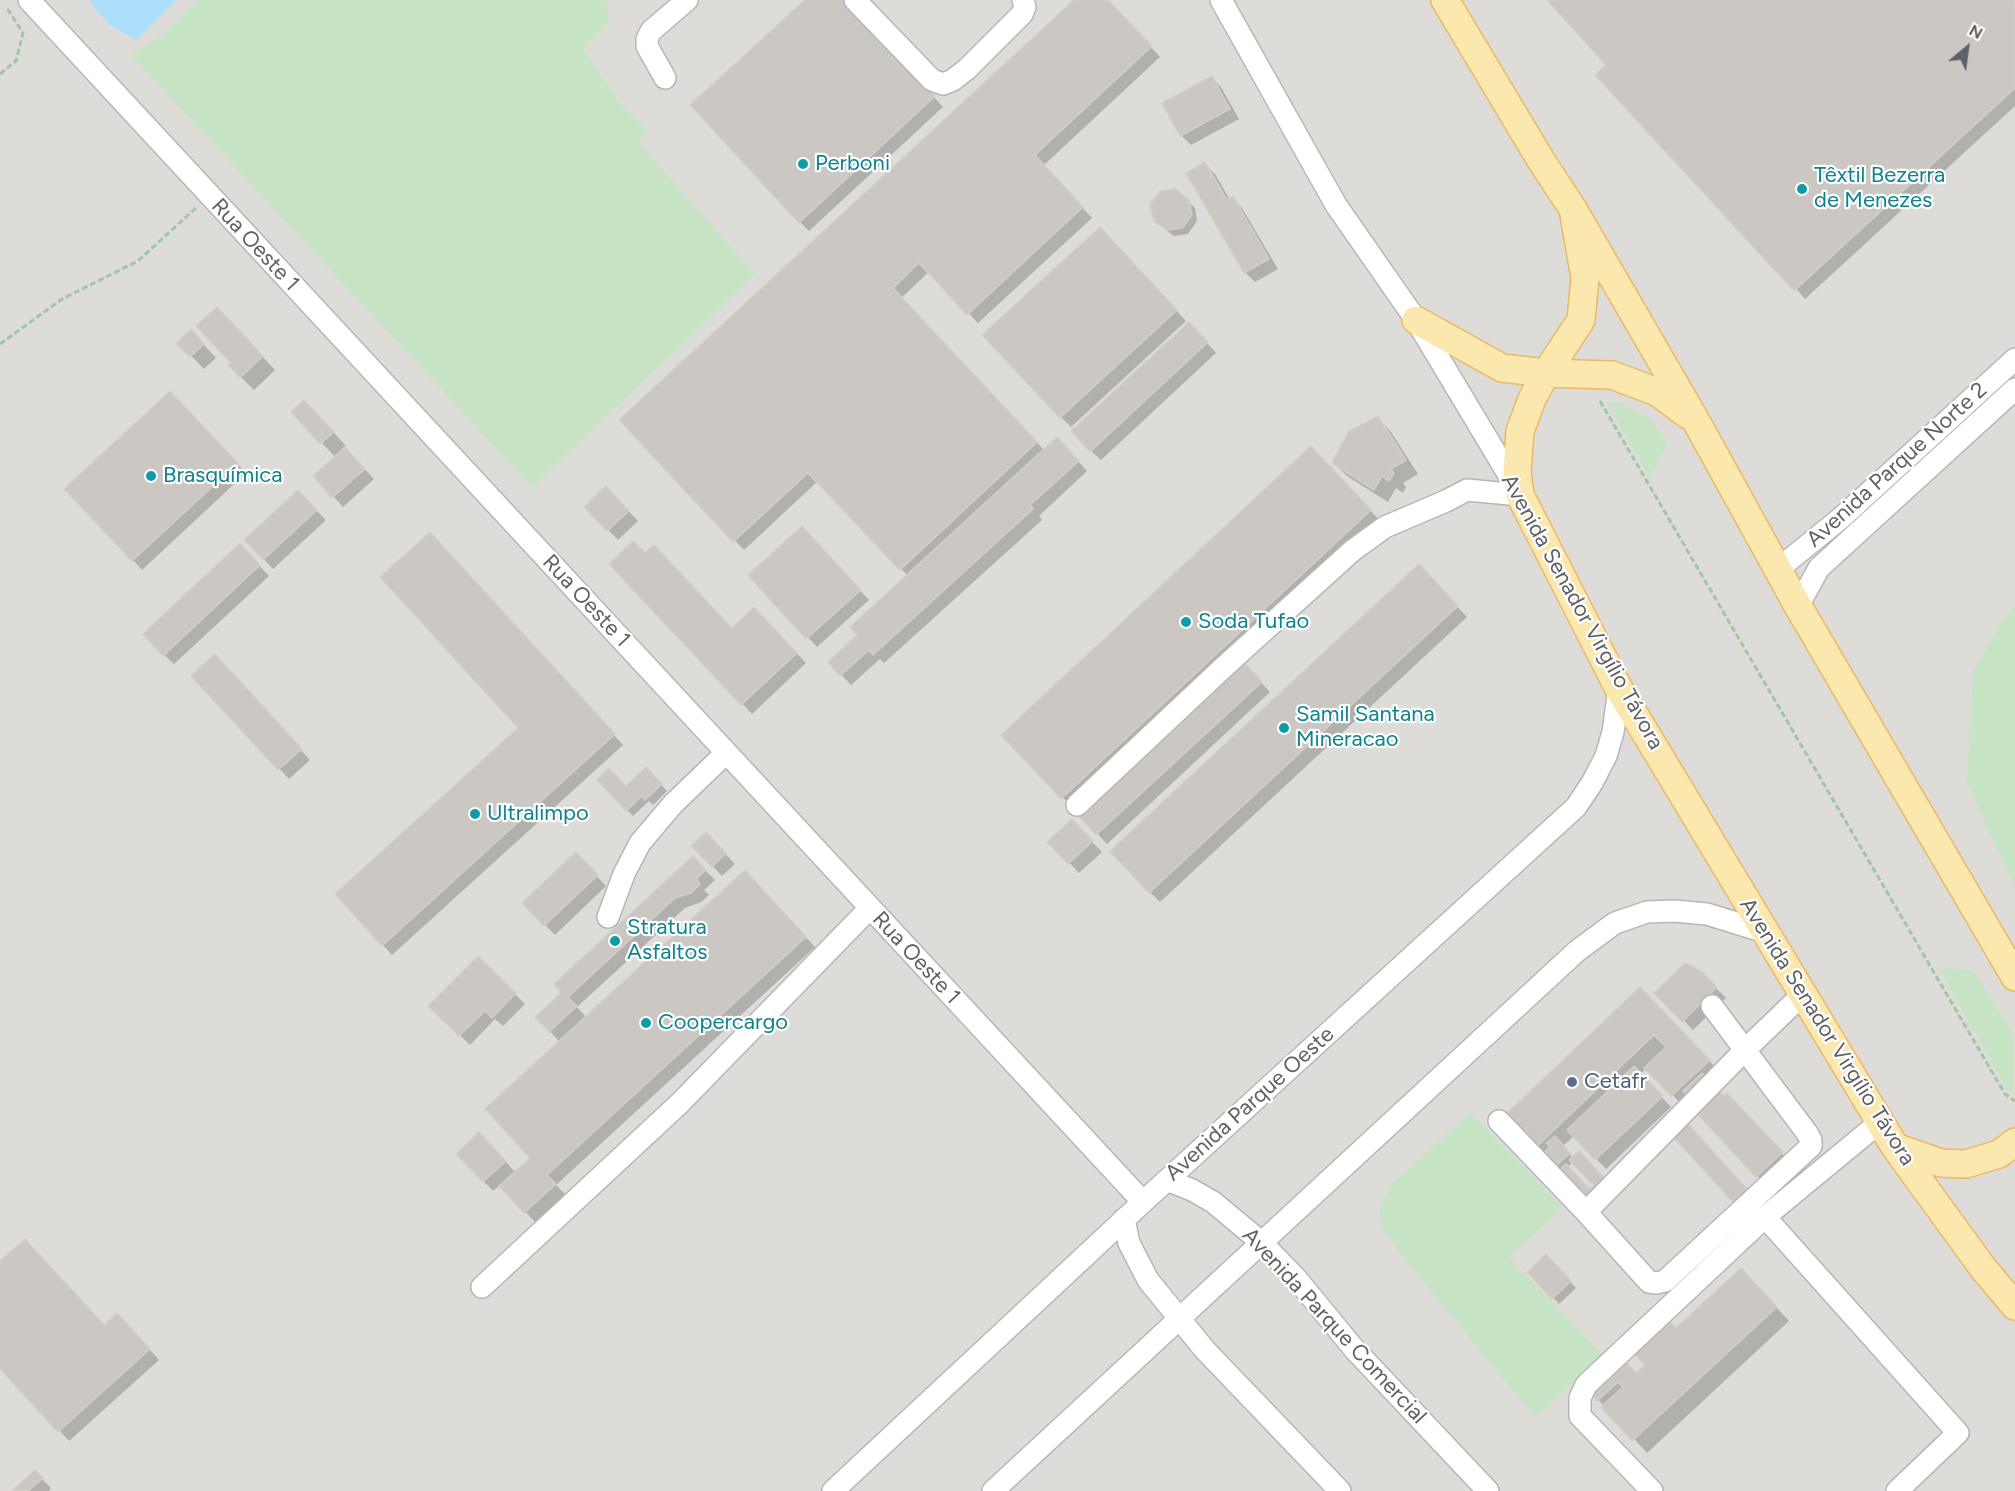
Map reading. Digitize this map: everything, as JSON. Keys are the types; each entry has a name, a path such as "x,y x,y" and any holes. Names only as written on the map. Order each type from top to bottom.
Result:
{"main road":[{"path":"1445,0 1542,162 1573,209 1696,421 1797,606 2015,977"},
{"path":"1520,495 1517,472 1520,431 1532,399 1546,373 1581,320 1585,278 1573,209"},
{"path":"1416,321 1502,368 1546,373 1612,375 1657,392 1696,421"},
{"name":"Avenida Senador Virgílio Távora","path":"1520,495 1619,688 1880,1122 1983,1268 2015,1306"},
{"path":"1895,1146 1941,1163 1966,1164 1999,1154 2015,1142"}],"street":[{"name":"Rua Oeste 1","path":"29,0 1143,1202"},
{"path":"665,78 647,46 647,39 651,31 687,0"},
{"path":"855,0 932,80 943,84 953,80 967,69 1022,14 1025,7 1023,0"},
{"name":"Avenida Senador Virgílio Távora","path":"1221,0 1336,205 1416,321 1520,495"},
{"name":"Avenida Parque Norte 2","path":"1777,570 1841,518 2015,359"},
{"name":"Avenida Parque Norte 2","path":"1797,606 1819,568 2015,389"},
{"path":"1077,805 1233,658 1352,551 1385,527 1467,490 1520,495"},
{"name":"Avenida Parque Oeste","path":"833,1491 1124,1219 1576,807 1606,756 1619,688"},
{"path":"608,917 624,874 640,843 673,804 726,753"},
{"path":"483,1287 680,1103 870,908"},
{"path":"993,1491 1577,951 1615,923 1647,912 1674,911 1707,914 1765,932"},
{"path":"1586,1212 1803,994"},
{"path":"1499,1120 1649,1282 1665,1281 1811,1146 1807,1133 1712,1005"},
{"path":"1652,1491 1580,1416 1580,1398 1586,1385 1765,1217 1880,1122"},
{"name":"Avenida Parque Comercial","path":"1167,1180 1213,1202 1261,1242 1295,1277 1356,1350 1488,1491"},
{"path":"1765,1217 1958,1433 1897,1491"},
{"path":"1124,1219 1136,1261 1148,1280 1205,1350 1340,1491"}],"path":[{"path":"0,74 16,61 23,33 7,8"},
{"path":"0,344 62,299 138,261 210,195"},
{"path":"1600,402 2005,1094 2015,1101"}],"shaded area":[{"path":"0,0 2015,0 2015,1491 0,1491"}],"green space":[{"path":"197,0 606,0 609,22 583,48 620,103 647,130 638,142 755,274 532,487 131,55 163,34"},
{"path":"1607,403 1621,403 1653,421 1666,444 1650,478"},
{"path":"2015,604 2015,889 1967,782 1973,672 1999,626"},
{"path":"1938,967 1973,970 2014,1036 2014,1093 2008,1091"},
{"path":"1470,1113 1563,1207 1509,1257 1604,1356 1535,1417 1398,1251 1381,1227 1380,1206 1391,1185"}],"water":[{"path":"89,0 176,0 136,40 109,24"}],"building":[{"name":"Perboni","path":"805,0 845,0 935,96 799,223 690,105"},
{"path":"1074,0 1108,0 1152,46 1035,155 1083,207 967,315 919,263 893,288 1037,442 900,570 808,473 733,542 619,420"},
{"name":"Têxtil Bezerra de Menezes","path":"1547,0 2015,0 2015,88 1794,291 1595,75 1606,65"},
{"path":"1212,76 1230,109 1180,136 1162,103"},
{"path":"1205,162 1227,200 1233,196 1269,259 1244,273 1186,173"},
{"path":"1176,189 1189,200 1192,215 1182,228 1166,230 1154,221 1150,204 1160,191"},
{"path":"1100,227 1177,310 1060,418 982,335"},
{"path":"217,307 263,356 240,378 228,365 231,363 196,326"},
{"path":"1189,322 1208,342 1090,452 1071,431"},
{"path":"191,329 204,344 190,357 176,343"},
{"name":"Brasquímica","path":"170,391 238,463 132,561 64,489"},
{"path":"304,400 334,432 320,444 291,412"},
{"path":"1378,416 1406,460 1391,469 1394,473 1389,481 1382,476 1374,490 1332,463 1348,432"},
{"path":"1057,437 1079,461 1030,505 1033,509 873,655 869,650 840,676 828,662 857,635 850,627"},
{"name":"Soda Tufao","path":"1311,446 1371,510 1061,799 1001,735"},
{"path":"345,447 365,469 332,498 313,476"},
{"path":"606,486 629,511 607,531 584,507"},
{"path":"298,490 317,510 263,560 244,540"},
{"path":"802,526 861,590 806,639 748,575"},
{"name":"Ultralimpo","path":"430,532 615,734 382,946 335,894 518,728 380,577"},
{"path":"633,541 645,553 654,545 732,628 754,607 797,653 741,705 609,564"},
{"path":"240,543 260,565 163,656 143,634"},
{"name":"Samil Santana Mineracao","path":"1419,564 1458,606 1149,893 1110,851"},
{"path":"215,654 302,749 278,770 191,676"},
{"path":"1241,659 1262,682 1096,835 1076,813"},
{"path":"646,767 662,784 645,800 642,796 626,811 597,780 609,768 626,786"},
{"path":"1072,819 1093,841 1068,864 1047,842"},
{"name":"Stratura Asfaltos","path":"706,832 726,853 712,867 691,846"},
{"name":"Stratura Asfaltos","path":"576,852 598,875 544,926 522,903"},
{"name":"Stratura Asfaltos","path":"693,856 706,870 696,879 700,884 691,893 675,898 568,997 577,1006 549,1032 535,1017 561,993 554,984"},
{"name":"Coopercargo","path":"745,870 806,937 547,1175 556,1184 524,1213 499,1186 530,1158 485,1109"},
{"path":"478,956 516,993 492,1018 485,1011 459,1036 428,1006"},
{"name":"Cetafr","path":"1685,963 1700,970 1717,987 1682,1022 1654,993"},
{"name":"Cetafr","path":"1640,987 1710,1060 1671,1096 1644,1068 1666,1047 1654,1035 1533,1150 1502,1118"},
{"name":"Cetafr","path":"1634,1066 1663,1096 1595,1160 1567,1130"},
{"name":"Cetafr","path":"1702,1073 1724,1096 1727,1093 1783,1152 1756,1177 1698,1115 1702,1112 1683,1091"},
{"name":"Cetafr","path":"1688,1124 1749,1191 1735,1204 1673,1137"},
{"path":"479,1132 506,1161 483,1182 456,1154"},
{"name":"Cetafr","path":"1555,1136 1570,1153 1551,1170 1539,1157 1550,1147 1546,1143"},
{"name":"Cetafr","path":"1579,1151 1605,1179 1584,1206 1555,1175 1566,1164 1590,1189 1594,1186 1569,1160"},
{"path":"25,1239 104,1325 117,1313 150,1349 58,1432 0,1369 0,1261"},
{"path":"1546,1254 1571,1281 1552,1299 1527,1272"},
{"path":"1741,1268 1777,1307 1632,1441 1601,1407 1623,1387 1618,1382 1597,1401 1592,1395 1627,1363 1636,1373 1645,1365 1634,1353 1669,1321 1676,1328"},
{"path":"35,1470 43,1478 28,1491 12,1491"}],"place":[{"name":"Perboni","path":"803,164"},
{"name":"Têxtil Bezerra de Menezes","path":"1802,189"},
{"name":"Brasquímica","path":"151,476"},
{"name":"Soda Tufao","path":"1186,622"},
{"name":"Samil Santana Mineracao","path":"1284,728"},
{"name":"Ultralimpo","path":"475,814"},
{"name":"Stratura Asfaltos","path":"615,941"},
{"name":"Coopercargo","path":"646,1023"},
{"name":"Cetafr","path":"1572,1082"}]}
